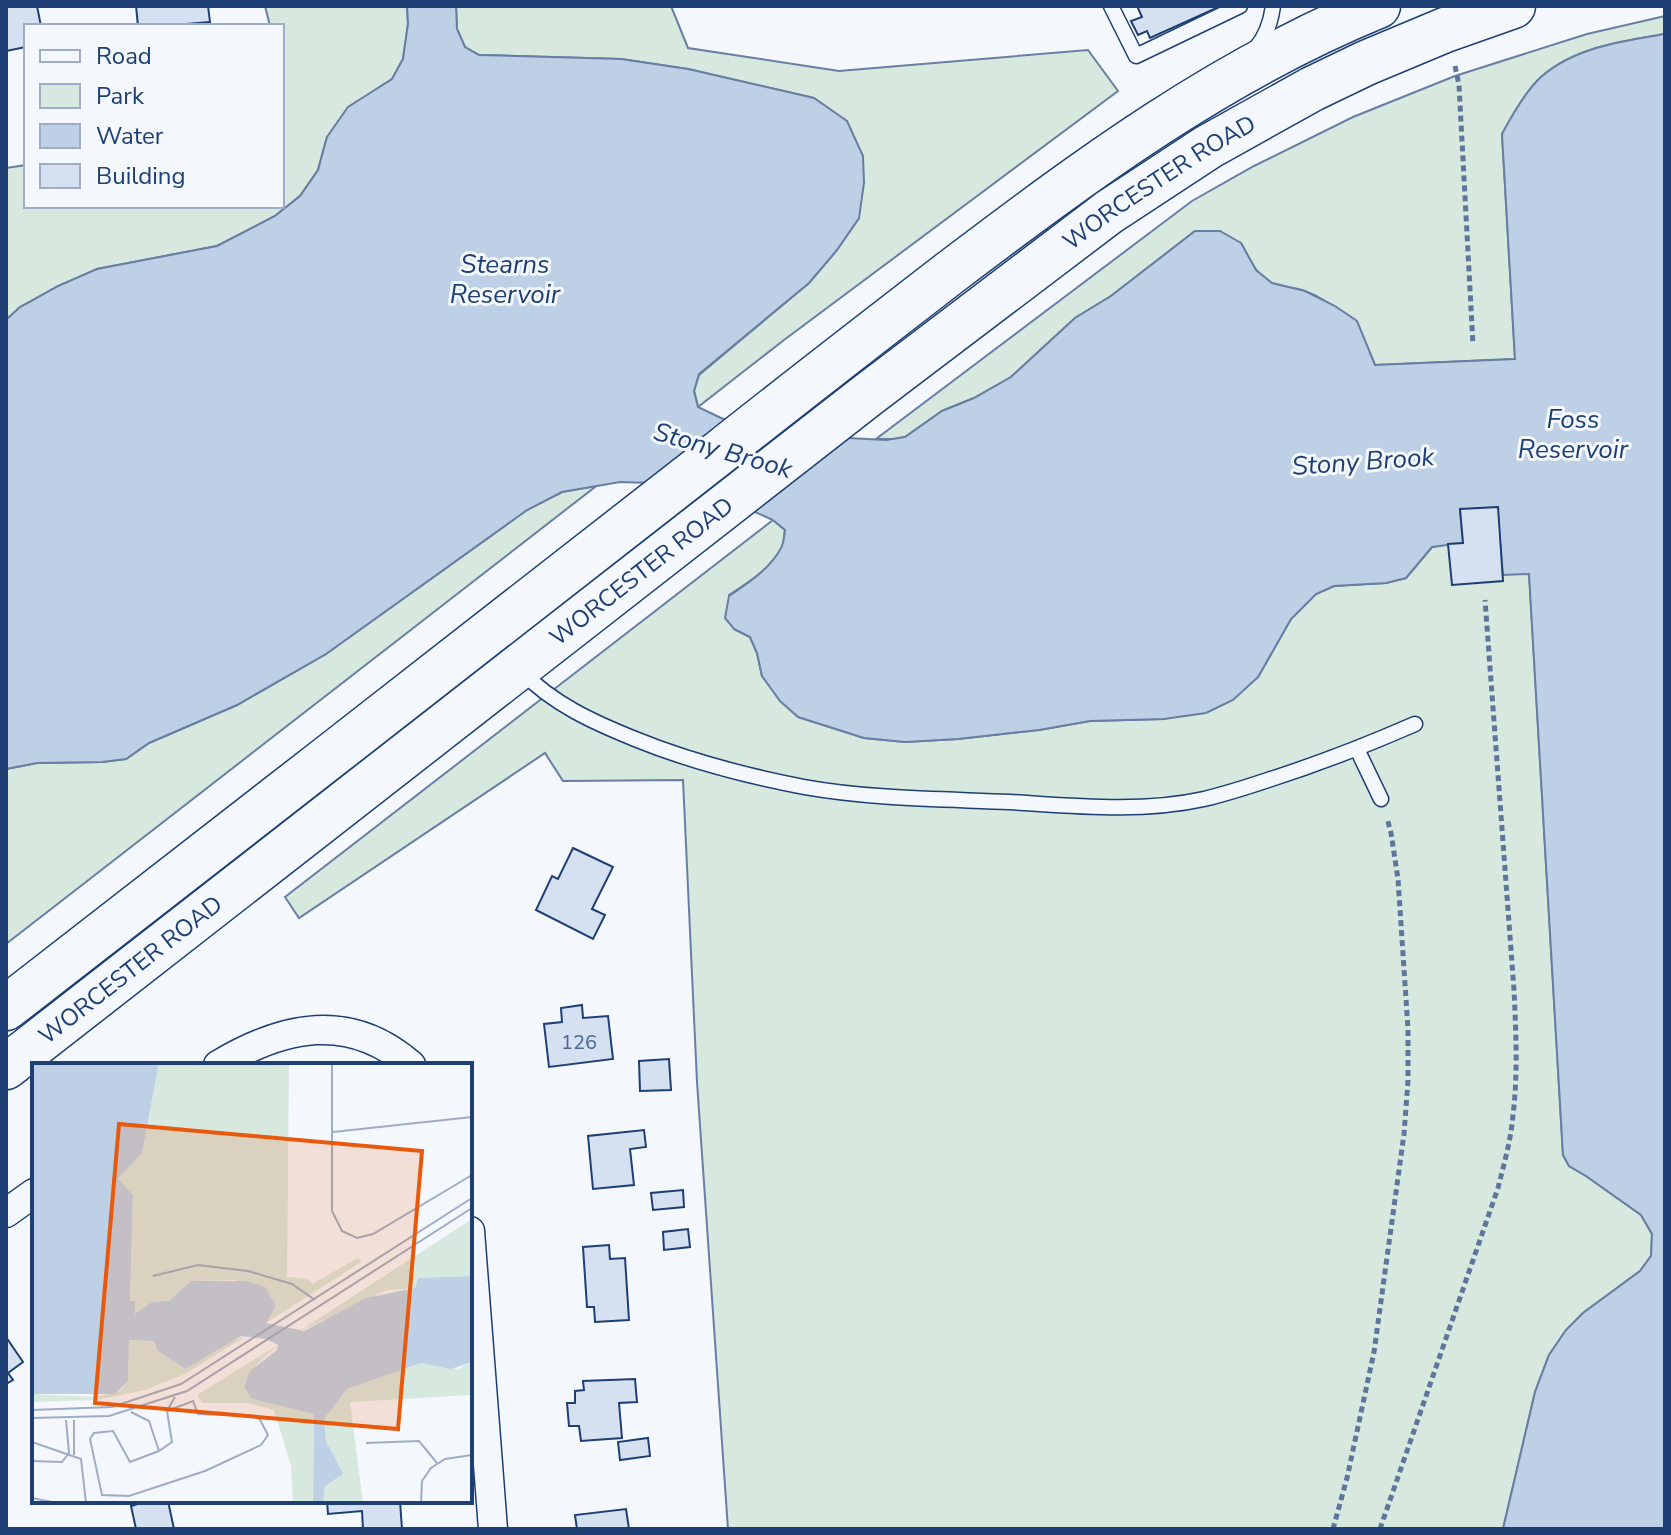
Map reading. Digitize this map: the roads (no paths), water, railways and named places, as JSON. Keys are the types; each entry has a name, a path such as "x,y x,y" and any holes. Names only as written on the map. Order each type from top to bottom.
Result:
{"highway":[{"name":"WORCESTER ROAD","path":"6,1008 1065,186 1221,84 1314,34 1378,6"},
{"name":"WORCESTER ROAD","path":"6,1067 869,394 1063,246 1158,178 1312,89 1445,30 1513,6"}],"street":[{"path":"222,1063 259,1042 289,1033 316,1030 374,1040 408,1063"},
{"path":"6,1213 32,1194"},
{"path":"472,1257 493,1529"}],"lane":[{"path":"1111,6 1136,56 1240,6"},
{"path":"1221,84 1260,45 1272,18 1273,6"},
{"path":"519,668 537,687 582,717 648,744 756,776 852,793 1139,807 1204,799 1301,769 1415,724"},
{"path":"1357,749 1381,799"}],"water":[{"name":"Stearns Reservoir","path":"407,6 456,6 457,29 465,47 479,55 621,59 688,69 814,98 847,121 863,156 864,183 859,218 809,283 699,374 694,391 698,407 760,431 886,440 905,437 942,411 974,398 1011,377 1075,318 1111,296 1195,231 1220,231 1241,243 1256,270 1272,283 1305,291 1357,321 1375,365 1515,359 1502,134 1530,90 1554,67 1600,47 1665,34 1665,1529 1503,1529 1535,1392 1549,1355 1566,1330 1583,1313 1640,1271 1651,1256 1652,1234 1641,1215 1569,1166 1563,1155 1529,574 1503,575 1497,507 1460,510 1463,543 1432,547 1406,578 1386,583 1334,586 1316,594 1291,619 1258,677 1233,700 1206,713 1164,719 1090,721 1039,730 905,742 864,738 798,717 780,701 762,676 750,637 734,629 725,618 729,596 765,569 782,546 785,530 773,520 739,505 651,483 620,482 562,492 527,510 326,654 237,705 149,743 126,759 37,763 6,769 6,320 20,307 97,269 217,246 275,216 300,196 318,170 327,137 348,107 392,79 403,59"}],"water label":[{"name":"Foss Reservoir","path":"1573,434"},
{"name":"Stony Brook","path":"723,450"},
{"name":"Stony Brook","path":"1363,461"}]}
